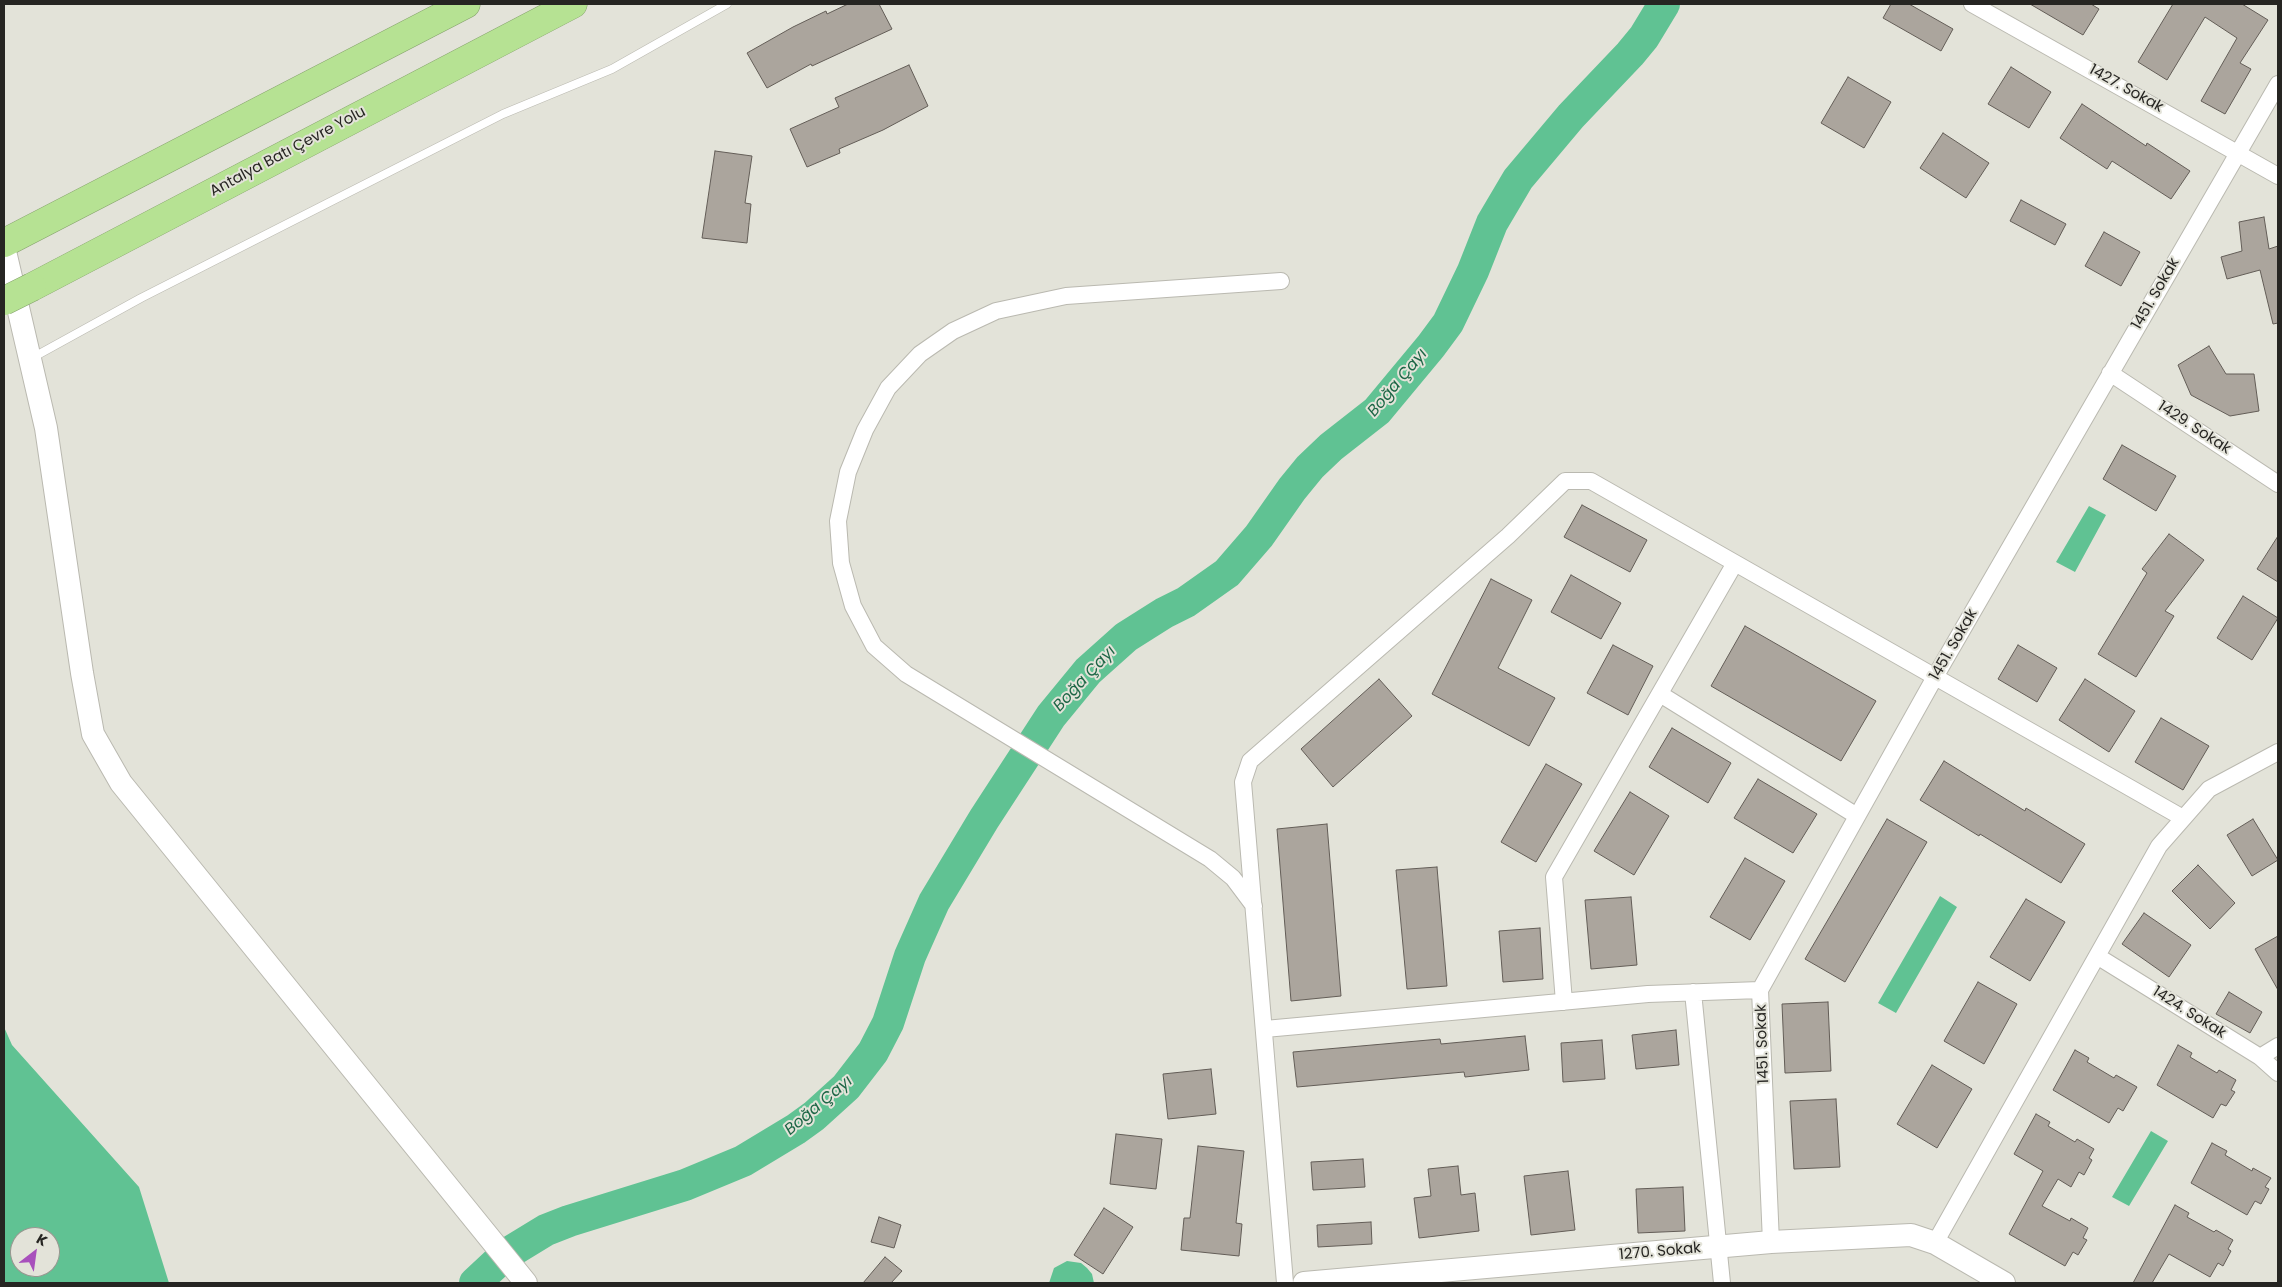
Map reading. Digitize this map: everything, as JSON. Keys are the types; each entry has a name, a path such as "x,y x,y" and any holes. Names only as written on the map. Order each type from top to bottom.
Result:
{"highway":[{"path":"10,241 466,4"},
{"name":"Antalya Batı Çevre Yolu","path":"4,301 573,4"}],"street":[{"name":"1427. Sokak","path":"1972,4 2278,176"},
{"name":"1451. Sokak","path":"1771,1242 1760,990 1935,677 2178,255 2240,153 2278,84"},
{"path":"10,241 30,359 46,428 82,673 93,734 121,783 525,1282"},
{"path":"1254,906 1233,878 1210,859 906,674 874,646 853,606 841,562 838,521 848,472 865,430 888,388 920,354 953,331 996,311 1066,296 1281,281"},
{"name":"1429. Sokak","path":"2110,373 2278,484"},
{"path":"1285,1283 1243,782 1250,761 1508,536 1565,481 1591,480 2183,818"},
{"path":"1564,1002 1554,877 1735,563"},
{"path":"1660,694 1857,816"},
{"path":"1935,1243 2159,846 2209,789 2278,752"},
{"name":"1424. Sokak","path":"2097,956 2260,1057 2278,1073"},
{"path":"1265,1029 1564,1002 1693,992 1760,990"},
{"path":"1693,992 1722,1283"},
{"path":"2260,1057 2278,1046"},
{"name":"1270. Sokak","path":"1304,1283 1719,1246 1910,1235 1935,1243 2004,1283"}],"lane":[{"path":"30,359 141,298 503,114 612,69 727,4"}],"shaded area":[{"path":"2089,506 2106,515 2075,572 2056,562"},
{"path":"1940,896 1957,907 1896,1013 1878,1003"},
{"path":"4,1027 12,1045 139,1187 169,1283 4,1283"},
{"path":"2151,1131 2168,1141 2129,1206 2112,1197"},
{"path":"1067,1261 1081,1263 1092,1274 1094,1283 1049,1283 1054,1268"}],"building":[{"path":"848,4 879,4 892,29 812,66 811,64 767,88 747,53 793,27 826,11 827,14"},
{"path":"1891,4 1909,4 1953,29 1941,51 1883,18"},
{"path":"2030,4 2091,4 2099,9 2083,35"},
{"path":"2173,4 2242,4 2268,20 2240,63 2251,69 2225,114 2201,101 2237,38 2205,17 2167,80 2138,62"},
{"path":"909,65 928,106 883,130 839,149 840,153 807,167 790,129 839,107 835,98"},
{"path":"2011,67 2051,92 2029,128 1988,104"},
{"path":"1848,77 1891,102 1864,148 1821,123"},
{"path":"2082,104 2146,146 2147,143 2190,171 2171,199 2112,161 2107,169 2060,138"},
{"path":"1943,133 1989,163 1966,198 1920,168"},
{"path":"715,151 752,156 745,203 751,204 747,243 702,238"},
{"path":"2021,200 2066,224 2055,245 2010,221"},
{"path":"2264,217 2269,249 2278,246 2278,323 2273,324 2260,270 2227,279 2221,257 2242,251 2239,222"},
{"path":"2104,232 2140,252 2121,286 2085,266"},
{"path":"2209,346 2226,374 2254,374 2259,411 2230,416 2191,395 2178,365"},
{"path":"2122,445 2176,476 2156,511 2103,479"},
{"path":"1582,505 1647,540 1630,572 1564,537"},
{"path":"2169,534 2204,560 2165,611 2174,616 2136,677 2098,654 2147,573 2142,569"},
{"path":"2278,536 2278,582 2257,569"},
{"path":"1571,575 1621,603 1601,639 1551,612"},
{"path":"1491,579 1532,600 1498,668 1555,698 1529,746 1432,694"},
{"path":"2243,596 2278,618 2252,660 2217,638"},
{"path":"1745,626 1876,701 1841,761 1711,686"},
{"path":"1613,645 1653,666 1628,715 1587,693"},
{"path":"2018,645 2057,668 2037,702 1998,679"},
{"path":"1379,679 1412,716 1333,787 1301,749"},
{"path":"2085,679 2135,711 2109,752 2059,720"},
{"path":"2161,718 2209,746 2183,790 2135,762"},
{"path":"1672,728 1731,763 1708,803 1649,767"},
{"path":"1944,761 2025,811 2026,808 2085,844 2061,883 1920,800"},
{"path":"1546,764 1582,784 1536,862 1501,842"},
{"path":"1758,779 1817,814 1793,853 1734,818"},
{"path":"1630,792 1669,816 1634,875 1594,851"},
{"path":"1887,819 1927,842 1845,982 1805,959"},
{"path":"2253,819 2278,860 2252,876 2227,835"},
{"path":"1327,824 1341,996 1291,1001 1277,829"},
{"path":"1745,858 1785,881 1750,940 1710,917"},
{"path":"2198,865 2235,903 2210,929 2172,891"},
{"path":"1437,867 1447,986 1407,989 1396,870"},
{"path":"1631,897 1637,965 1591,969 1585,900"},
{"path":"2026,899 2065,922 2030,981 1990,957"},
{"path":"2144,913 2191,945 2169,977 2122,944"},
{"path":"1540,928 1543,979 1503,982 1499,931"},
{"path":"2278,936 2278,990 2255,949"},
{"path":"1978,982 2017,1004 1984,1064 1944,1041"},
{"path":"2229,992 2262,1012 2250,1033 2216,1014"},
{"path":"1828,1002 1831,1071 1785,1073 1782,1004"},
{"path":"1676,1030 1679,1065 1636,1069 1632,1035"},
{"path":"1525,1036 1529,1070 1465,1077 1464,1072 1297,1087 1293,1052 1440,1039 1441,1044"},
{"path":"1602,1040 1605,1079 1563,1082 1561,1043"},
{"path":"2178,1045 2192,1053 2190,1057 2217,1073 2219,1070 2236,1080 2231,1090 2235,1092 2226,1106 2221,1104 2213,1118 2157,1085"},
{"path":"2075,1050 2089,1058 2087,1062 2114,1078 2116,1075 2137,1087 2123,1111 2118,1108 2109,1123 2053,1090"},
{"path":"1932,1065 1972,1089 1937,1148 1897,1124"},
{"path":"1211,1069 1216,1114 1168,1119 1163,1074"},
{"path":"1836,1099 1840,1167 1794,1169 1790,1101"},
{"path":"2036,1114 2050,1122 2048,1126 2075,1142 2077,1139 2094,1149 2089,1158 2092,1160 2084,1175 2079,1172 2071,1187 2058,1179 2042,1206 2070,1221 2071,1218 2088,1228 2083,1238 2087,1240 2078,1255 2073,1252 2065,1266 2009,1234 2043,1171 2014,1154"},
{"path":"1116,1134 1162,1139 1156,1189 1110,1184"},
{"path":"2212,1143 2227,1151 2225,1155 2252,1171 2253,1168 2271,1178 2265,1187 2269,1189 2261,1204 2255,1201 2247,1215 2191,1183"},
{"path":"1198,1146 1244,1151 1236,1223 1242,1224 1239,1256 1181,1250 1184,1218 1190,1218"},
{"path":"1363,1159 1365,1187 1313,1190 1311,1162"},
{"path":"1458,1166 1461,1195 1475,1193 1479,1231 1419,1238 1414,1198 1431,1196 1428,1169"},
{"path":"1568,1171 1575,1230 1531,1235 1524,1176"},
{"path":"1683,1187 1685,1231 1638,1233 1636,1189"},
{"path":"2175,1205 2189,1213 2187,1217 2233,1240 2228,1249 2231,1251 2223,1266 2218,1263 2210,1277 2169,1254 2152,1283 2133,1283"},
{"path":"1104,1208 1133,1227 1103,1274 1074,1255"},
{"path":"879,1217 901,1225 894,1248 871,1242"},
{"path":"1371,1222 1372,1244 1318,1247 1317,1225"},
{"path":"885,1257 902,1271 891,1283 863,1283"}],"waterway":[{"name":"Boğa Çayı","path":"475,1283 505,1255 546,1230 685,1185 743,1161 796,1129 814,1116 846,1087 873,1052 888,1023 910,956 934,902 984,819 1051,716 1088,671 1126,637 1164,613 1186,602 1227,573 1259,536 1310,467 1331,447 1377,411 1448,323 1473,271 1492,223 1518,179 1571,116 1630,54 1644,37 1664,4"}]}
